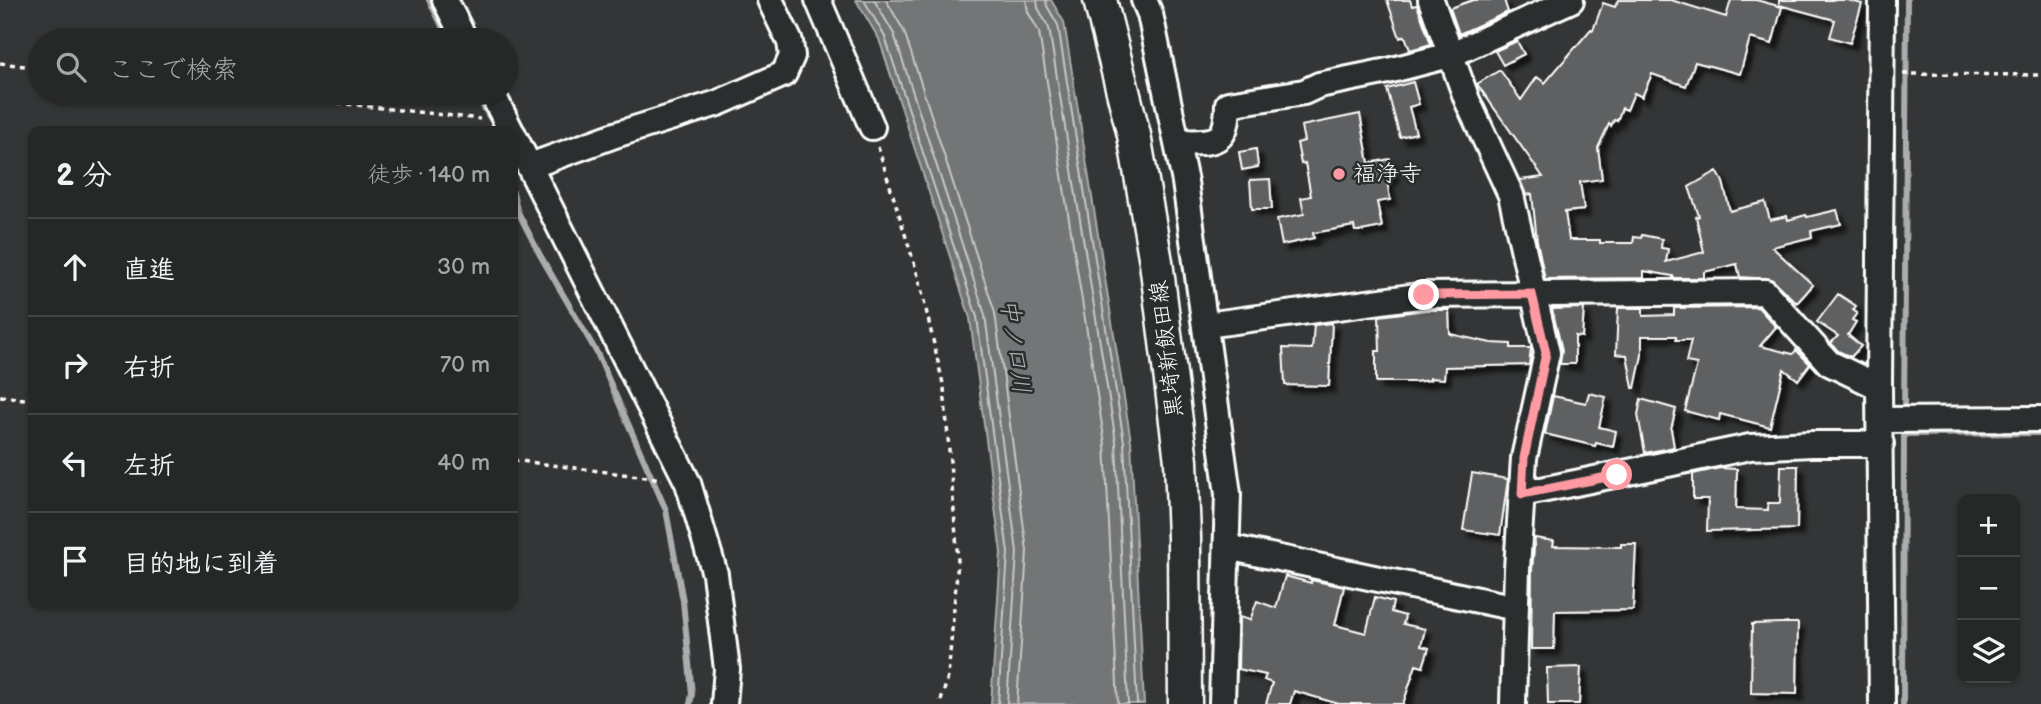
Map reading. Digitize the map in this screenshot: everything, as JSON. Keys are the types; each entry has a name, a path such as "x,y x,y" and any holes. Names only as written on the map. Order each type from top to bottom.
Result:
{"main road":[{"name":"黒埼新飯田線","path":"1100,0 1135,135 1156,262 1181,461 1185,704"}],"street":[{"path":"445,0 459,28"},
{"path":"530,166 615,135 718,103 784,74 792,56 790,43 770,0"},
{"path":"818,0 872,127"},
{"path":"1144,0 1150,14 1178,143 1228,494 1222,704"},
{"path":"1431,0 1467,100 1511,195 1546,353 1524,458 1513,704"},
{"path":"1178,143 1218,140 1224,135 1228,104 1304,92 1319,85 1450,55 1572,0"},
{"path":"1882,0 1879,387 1882,704"},
{"path":"498,105 508,126"},
{"path":"518,144 688,483 715,574 727,669 724,704"},
{"path":"1206,326 1424,295 1765,292 1829,363 1879,387"},
{"path":"1522,494 1750,447 1812,444 1880,433 2041,419"},
{"path":"1227,547 1516,608"}],"path":[{"path":"0,63 28,66"},
{"path":"1883,74 2041,75"},
{"path":"335,105 488,126"},
{"path":"872,127 919,279 944,388 958,561 948,677 940,704"},
{"path":"0,396 28,399"},
{"path":"518,461 688,483"}],"water":[{"name":"中ノ口川","path":"856,0 1051,0 1064,22 1131,441 1144,704 991,704 1001,553 970,318 879,39"}],"building":[{"path":"1387,0 1410,0 1412,6 1417,5 1431,44 1410,50 1405,36 1400,38"},
{"path":"1473,0 1504,0 1508,12 1459,34 1450,8"},
{"path":"1618,0 1671,0 1726,17 1731,0 1756,0 1782,7 1772,44 1750,38 1740,74 1695,62 1686,86 1652,74 1642,97 1634,93 1627,110 1622,108 1617,121 1614,120 1611,126 1609,124 1598,148 1602,179 1580,182 1584,210 1565,212 1569,240 1633,243 1634,237 1641,238 1642,235 1662,239 1661,248 1668,249 1666,262 1704,252 1696,217 1699,216 1689,187 1717,171 1723,182 1730,211 1765,202 1770,220 1787,216 1788,220 1837,210 1841,224 1811,231 1812,237 1772,247 1813,285 1797,303 1771,279 1740,277 1737,264 1704,272 1704,278 1673,278 1644,271 1644,278 1545,279 1537,241 1532,194 1526,195 1520,180 1543,177 1477,84 1500,70 1521,100 1537,77 1545,83 1591,29 1593,30 1603,3 1615,7"},
{"path":"1779,0 1848,0 1862,4 1850,43 1830,37 1835,20 1779,5"},
{"path":"1517,41 1524,54 1503,65 1495,51"},
{"path":"1413,82 1419,104 1409,107 1416,133 1400,137 1387,89"},
{"path":"1360,114 1369,163 1390,159 1393,178 1387,179 1390,200 1377,202 1382,227 1355,231 1354,226 1313,233 1314,238 1282,245 1277,219 1304,214 1301,198 1311,196 1305,163 1301,164 1297,143 1304,141 1301,126"},
{"path":"1256,149 1258,167 1242,170 1239,152"},
{"path":"1270,179 1272,209 1252,209 1250,180"},
{"path":"1838,294 1856,306 1853,310 1857,313 1852,320 1856,322 1848,335 1861,346 1851,357 1838,351 1831,343 1838,336 1817,322"},
{"path":"1758,307 1776,327 1760,346 1793,354 1796,350 1810,364 1798,380 1784,369 1770,427 1720,414 1719,420 1685,411 1697,364 1686,362 1691,340 1676,340 1676,336 1642,336 1642,355 1635,388 1627,355 1616,354 1618,308 1643,308 1643,316 1674,315 1674,308"},
{"path":"1584,308 1582,337 1575,336 1575,364 1560,364 1562,350 1552,309"},
{"path":"1449,310 1450,334 1491,343 1511,344 1511,348 1531,348 1529,365 1445,367 1444,379 1376,382 1376,351 1380,351 1379,316"},
{"path":"1332,323 1329,386 1285,385 1283,348 1312,349 1314,325"},
{"path":"1589,393 1606,397 1599,427 1616,431 1613,447 1596,443 1595,446 1545,434 1553,396 1586,403"},
{"path":"1641,399 1676,409 1671,429 1674,447 1645,453 1638,415"},
{"path":"1781,466 1798,466 1797,529 1707,531 1708,499 1693,499 1693,474 1720,468 1737,469 1736,509 1768,510 1768,503 1780,503"},
{"path":"1472,473 1508,479 1500,535 1463,530"},
{"path":"1535,538 1554,541 1553,546 1621,547 1621,544 1636,544 1633,610 1555,611 1554,649 1531,649"},
{"path":"1285,576 1311,583 1311,580 1344,587 1335,625 1366,633 1375,597 1393,602 1391,612 1405,616 1403,624 1425,629 1421,646 1429,648 1423,667 1416,665 1403,704 1339,704 1294,691 1290,704 1266,704 1272,683 1264,680 1266,675 1238,669 1239,617 1250,620 1257,601 1276,608"},
{"path":"1798,623 1797,694 1751,693 1752,624"},
{"path":"1581,667 1579,704 1548,704 1547,668"}],"waterway":[{"path":"429,0 443,28"},
{"path":"1904,415 1907,0"},
{"path":"482,105 495,126"},
{"path":"518,212 597,353 666,510 683,601 692,694 690,704"},
{"path":"1903,704 1904,425"},
{"path":"1904,434 2041,433"}],"place":[{"name":"福浄寺","path":"1339,174"}],"route":[{"path":"1424,295 1532,294 1546,353 1524,458 1522,494 1617,475"}]}
